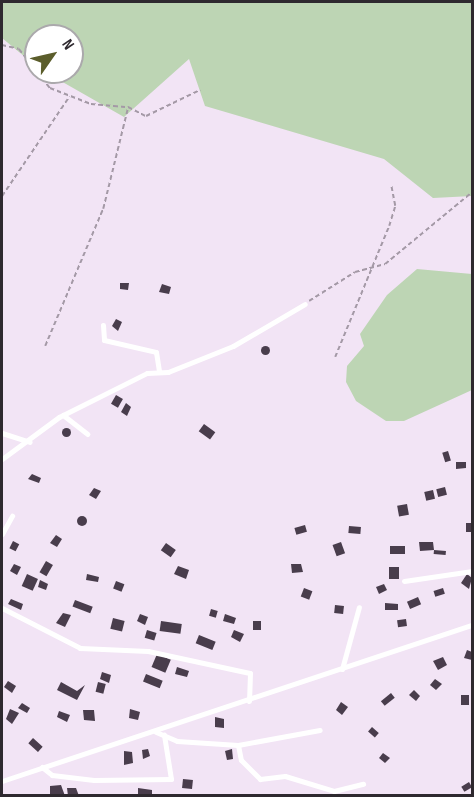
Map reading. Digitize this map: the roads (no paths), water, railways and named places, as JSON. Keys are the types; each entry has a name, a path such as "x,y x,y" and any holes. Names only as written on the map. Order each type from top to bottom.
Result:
{"street":[{"path":"2,459 30,442 63,415 147,373 159,372 233,346 305,304"},
{"path":"103,325 104,340 156,352 159,372"},
{"path":"63,415 87,434"},
{"path":"2,434 30,442"},
{"path":"2,534 12,516"},
{"path":"404,581 472,571"},
{"path":"342,669 359,607"},
{"path":"2,608 80,648 148,651 250,673 249,701"},
{"path":"2,781 156,732 472,625"},
{"path":"156,732 238,745 320,730"},
{"path":"42,767 52,775 94,780 171,779 164,735"},
{"path":"238,745 241,760 260,779 285,776 334,791 363,784"}]}
